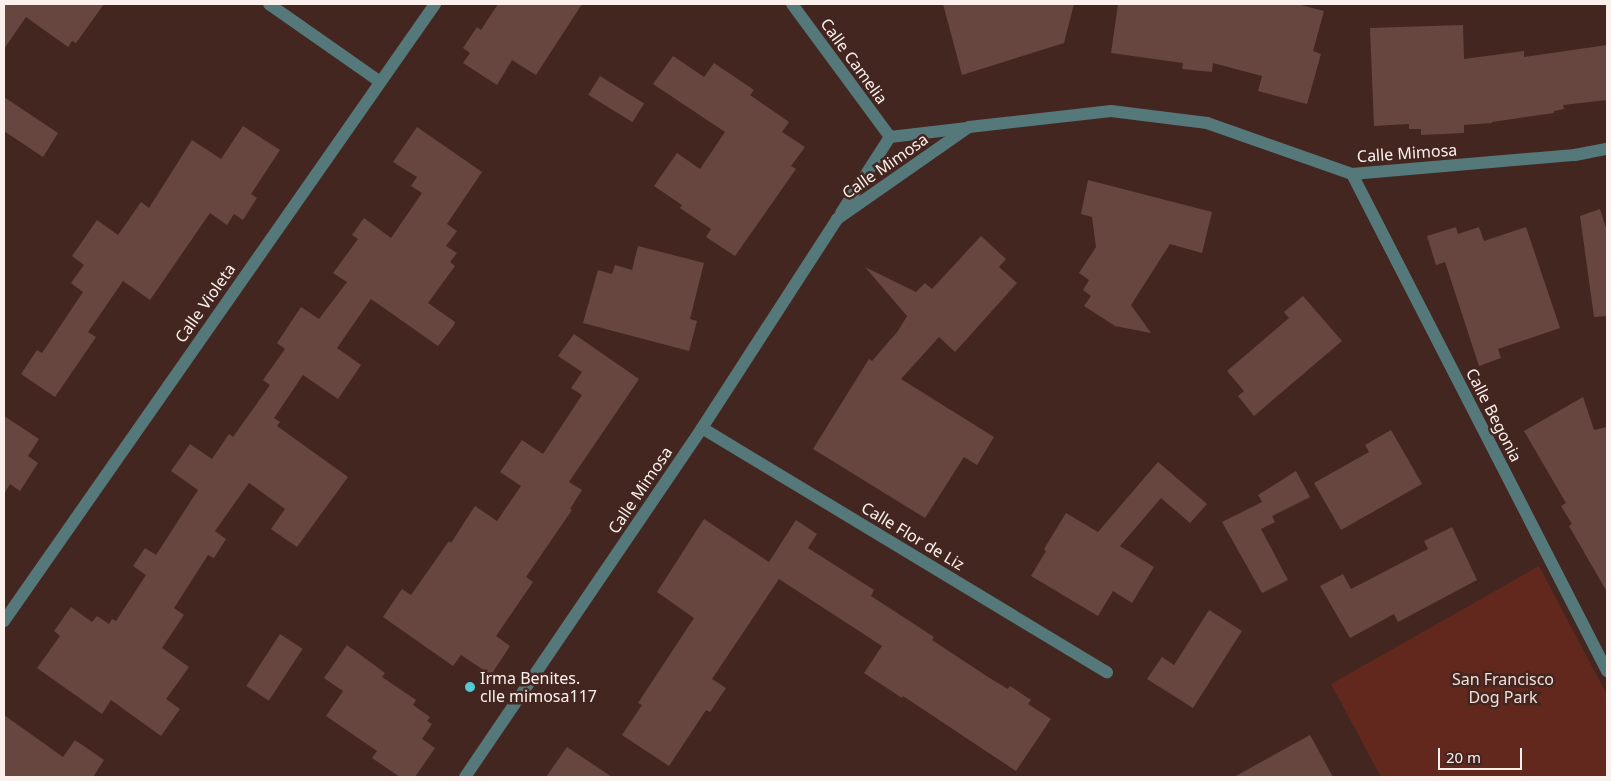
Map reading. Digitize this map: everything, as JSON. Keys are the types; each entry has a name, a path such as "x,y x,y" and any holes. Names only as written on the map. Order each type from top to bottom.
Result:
{"street":[{"path":"269,4 379,81"},
{"name":"Calle Violeta","path":"4,622 379,81 435,4"},
{"name":"Calle Camelia","path":"792,4 890,137"},
{"name":"Calle Mimosa","path":"465,777 702,428 837,220 969,128 1112,111 1207,123 1352,174 1575,155 1607,149"},
{"path":"837,220 890,137 969,128"},
{"name":"Calle Begonia","path":"1352,174 1607,671"},
{"name":"Calle Flor de Liz","path":"702,428 1107,672"}],"green space":[{"name":"San Francisco Dog Park","path":"1539,566 1607,695 1607,777 1381,777 1331,684"}],"building":[{"path":"4,4 104,4 76,43 72,41 68,47 26,17 4,49"},
{"path":"498,4 582,4 536,75 512,60 497,85 463,63 470,53 463,48 477,27 481,30"},
{"path":"943,4 1074,4 1064,43 962,75"},
{"path":"1118,4 1297,4 1324,11 1313,51 1321,54 1307,104 1258,91 1262,76 1213,63 1212,72 1182,69 1183,63 1111,53"},
{"path":"1463,25 1464,59 1524,51 1524,57 1607,45 1607,100 1563,105 1564,109 1554,111 1554,113 1492,123 1464,125 1464,133 1421,135 1421,129 1409,129 1409,124 1374,126 1370,28"},
{"path":"673,56 704,77 714,63 754,90 750,95 789,122 782,132 805,147 791,166 796,169 735,256 706,237 711,229 680,208 682,205 654,186 677,153 700,169 725,132 653,84"},
{"path":"600,76 644,104 632,122 588,95"},
{"path":"4,97 58,133 43,157 4,131"},
{"path":"243,126 280,150 251,194 257,198 243,220 234,214 227,225 210,213 150,300 123,281 88,332 96,337 55,397 21,374 37,350 42,353 83,292 71,283 84,265 72,256 97,220 118,235 141,202 149,208 192,140 221,159"},
{"path":"417,127 482,172 447,224 457,231 446,246 457,253 450,262 455,266 428,303 455,322 454,325 438,346 371,299 337,348 361,365 338,399 303,375 274,418 280,422 277,426 348,477 297,547 271,529 285,509 249,483 215,531 226,539 214,558 208,555 174,608 184,615 162,648 189,667 166,699 180,709 161,736 111,700 102,714 37,668 60,636 54,631 71,607 92,622 97,616 109,624 112,619 116,621 146,575 133,566 145,548 156,555 198,490 171,471 190,444 212,459 229,434 233,437 270,385 263,380 285,349 277,343 301,307 319,319 347,282 333,273 358,239 352,235 364,218 391,238 422,193 411,186 417,177 393,162"},
{"path":"1088,180 1212,212 1202,253 1170,244 1131,305 1151,333 1115,326 1084,306 1091,296 1083,290 1089,280 1079,273 1096,247 1092,217 1081,214"},
{"path":"1600,209 1607,231 1607,316 1594,317 1580,216"},
{"path":"1456,227 1458,234 1479,227 1484,241 1526,227 1560,328 1498,349 1501,358 1479,366 1445,262 1436,265 1427,236"},
{"path":"981,236 1006,259 999,267 1017,283 955,352 939,337 901,379 994,437 977,465 964,457 925,518 813,449 869,359 872,361 898,331 907,316 865,267 916,292 925,283 932,289"},
{"path":"638,246 704,263 690,319 697,321 689,351 583,323 598,270 612,274 615,265 632,270"},
{"path":"1303,296 1342,341 1254,416 1238,396 1244,391 1227,371 1289,318 1284,312"},
{"path":"574,334 639,379 569,482 582,490 570,509 572,510 526,577 533,582 496,636 510,646 491,675 461,655 453,666 383,617 402,589 411,595 449,541 451,543 475,506 497,521 521,486 500,472 522,440 543,454 582,395 571,388 582,372 558,356"},
{"path":"1583,397 1594,430 1607,427 1607,592 1569,526 1572,524 1561,506 1566,503 1524,431"},
{"path":"4,416 39,439 28,456 38,463 20,491 10,484 4,494"},
{"path":"1391,430 1422,484 1341,530 1314,483 1369,452 1365,445"},
{"path":"1158,462 1207,504 1190,523 1161,498 1120,546 1154,567 1132,603 1113,591 1098,616 1031,576 1046,551 1044,549 1066,513 1098,532"},
{"path":"1296,471 1310,497 1272,516 1275,522 1261,529 1288,580 1262,593 1222,522 1262,502 1258,495"},
{"path":"704,519 769,562 796,520 817,534 808,548 874,590 871,596 934,637 932,640 988,677 1008,689 1010,686 1031,700 1028,704 1051,719 1016,771 903,696 902,698 864,673 882,646 779,579 712,679 726,688 710,712 706,710 669,766 622,735 642,705 638,703 694,618 657,592"},
{"path":"1452,527 1477,580 1398,622 1394,614 1350,638 1320,586 1343,574 1351,589 1428,549 1424,541"},
{"path":"1209,610 1242,631 1193,708 1147,679 1162,657 1174,665"},
{"path":"280,634 303,649 269,701 246,686"},
{"path":"347,645 385,673 382,677 416,700 413,705 430,717 427,721 432,724 422,739 435,748 415,777 400,777 372,758 377,751 326,716 343,691 324,678"},
{"path":"4,715 63,757 75,740 104,760 93,777 4,777"},
{"path":"1310,735 1333,777 1234,777"},
{"path":"567,747 612,777 546,777"}],"place":[{"name":"Irma Benites. clle mimosa117","path":"470,687"}]}
